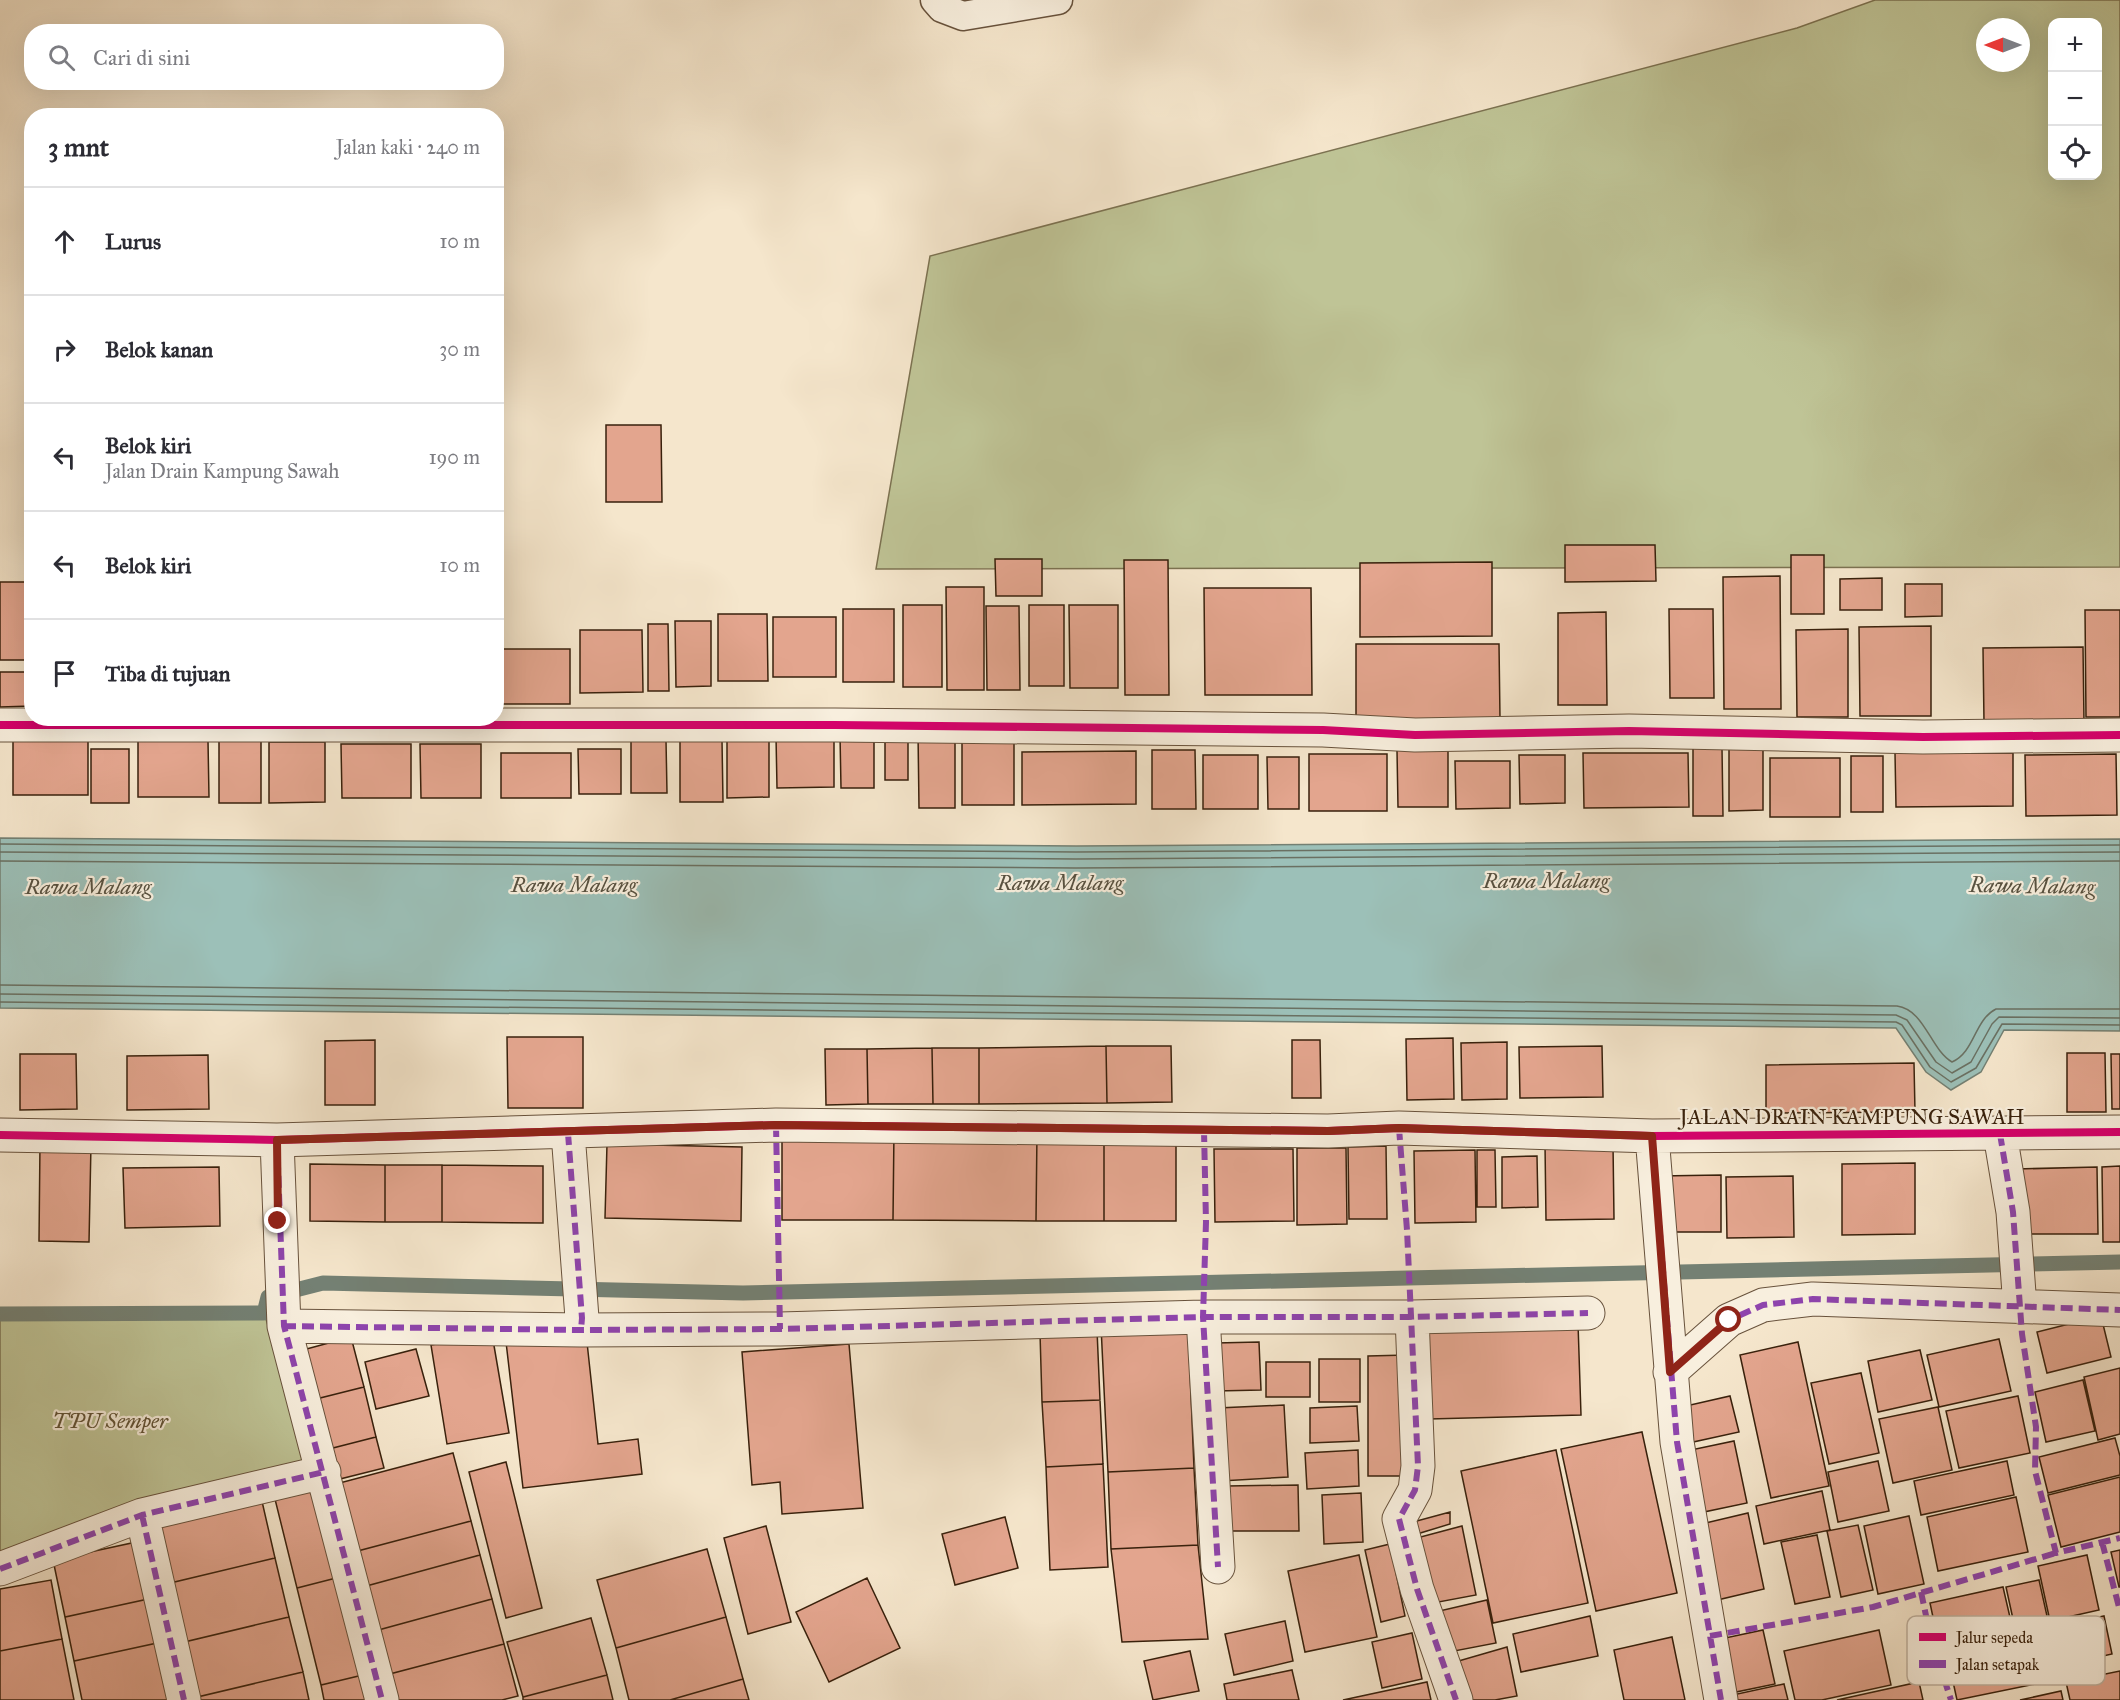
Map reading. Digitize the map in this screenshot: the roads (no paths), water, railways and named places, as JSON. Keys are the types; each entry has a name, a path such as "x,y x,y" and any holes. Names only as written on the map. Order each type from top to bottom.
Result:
{"street":[{"path":"0,725 24,725"},
{"path":"504,725 835,725 1323,730 1415,735 1629,731 1923,737 2120,735"},
{"name":"JALAN DRAIN KAMPUNG SAWAH","path":"0,1135 277,1140 776,1125 1328,1131 1399,1128 1652,1136 2120,1132"},
{"path":"568,1133 581,1324"},
{"path":"2000,1134 2013,1212 2019,1295"},
{"path":"1652,1136 1655,1196 1677,1442 1721,1700"},
{"path":"277,1140 283,1315 382,1700"},
{"path":"1670,1372 1729,1320 1763,1305 1813,1299 2019,1295 2120,1310"},
{"path":"283,1315 780,1329 1203,1317 1412,1317 1588,1313"},
{"path":"1203,1317 1218,1567"},
{"path":"1412,1317 1418,1466 1415,1490 1399,1519 1417,1589 1456,1700"},
{"path":"0,1569 142,1515 324,1473"},
{"path":"142,1515 184,1700"}],"lane":[{"path":"935,0 942,8 963,16 1058,0"}],"water":[{"name":"Rawa Malang","path":"0,838 1076,846 2120,839 2120,1031 2004,1030 1981,1072 1951,1090 1926,1072 1896,1028 0,1008"}],"waterway":[{"path":"0,1314 264,1313 268,1297 323,1283 743,1293 2120,1262"}],"park label":[{"name":"TPU Semper","path":"110,1421"}]}
